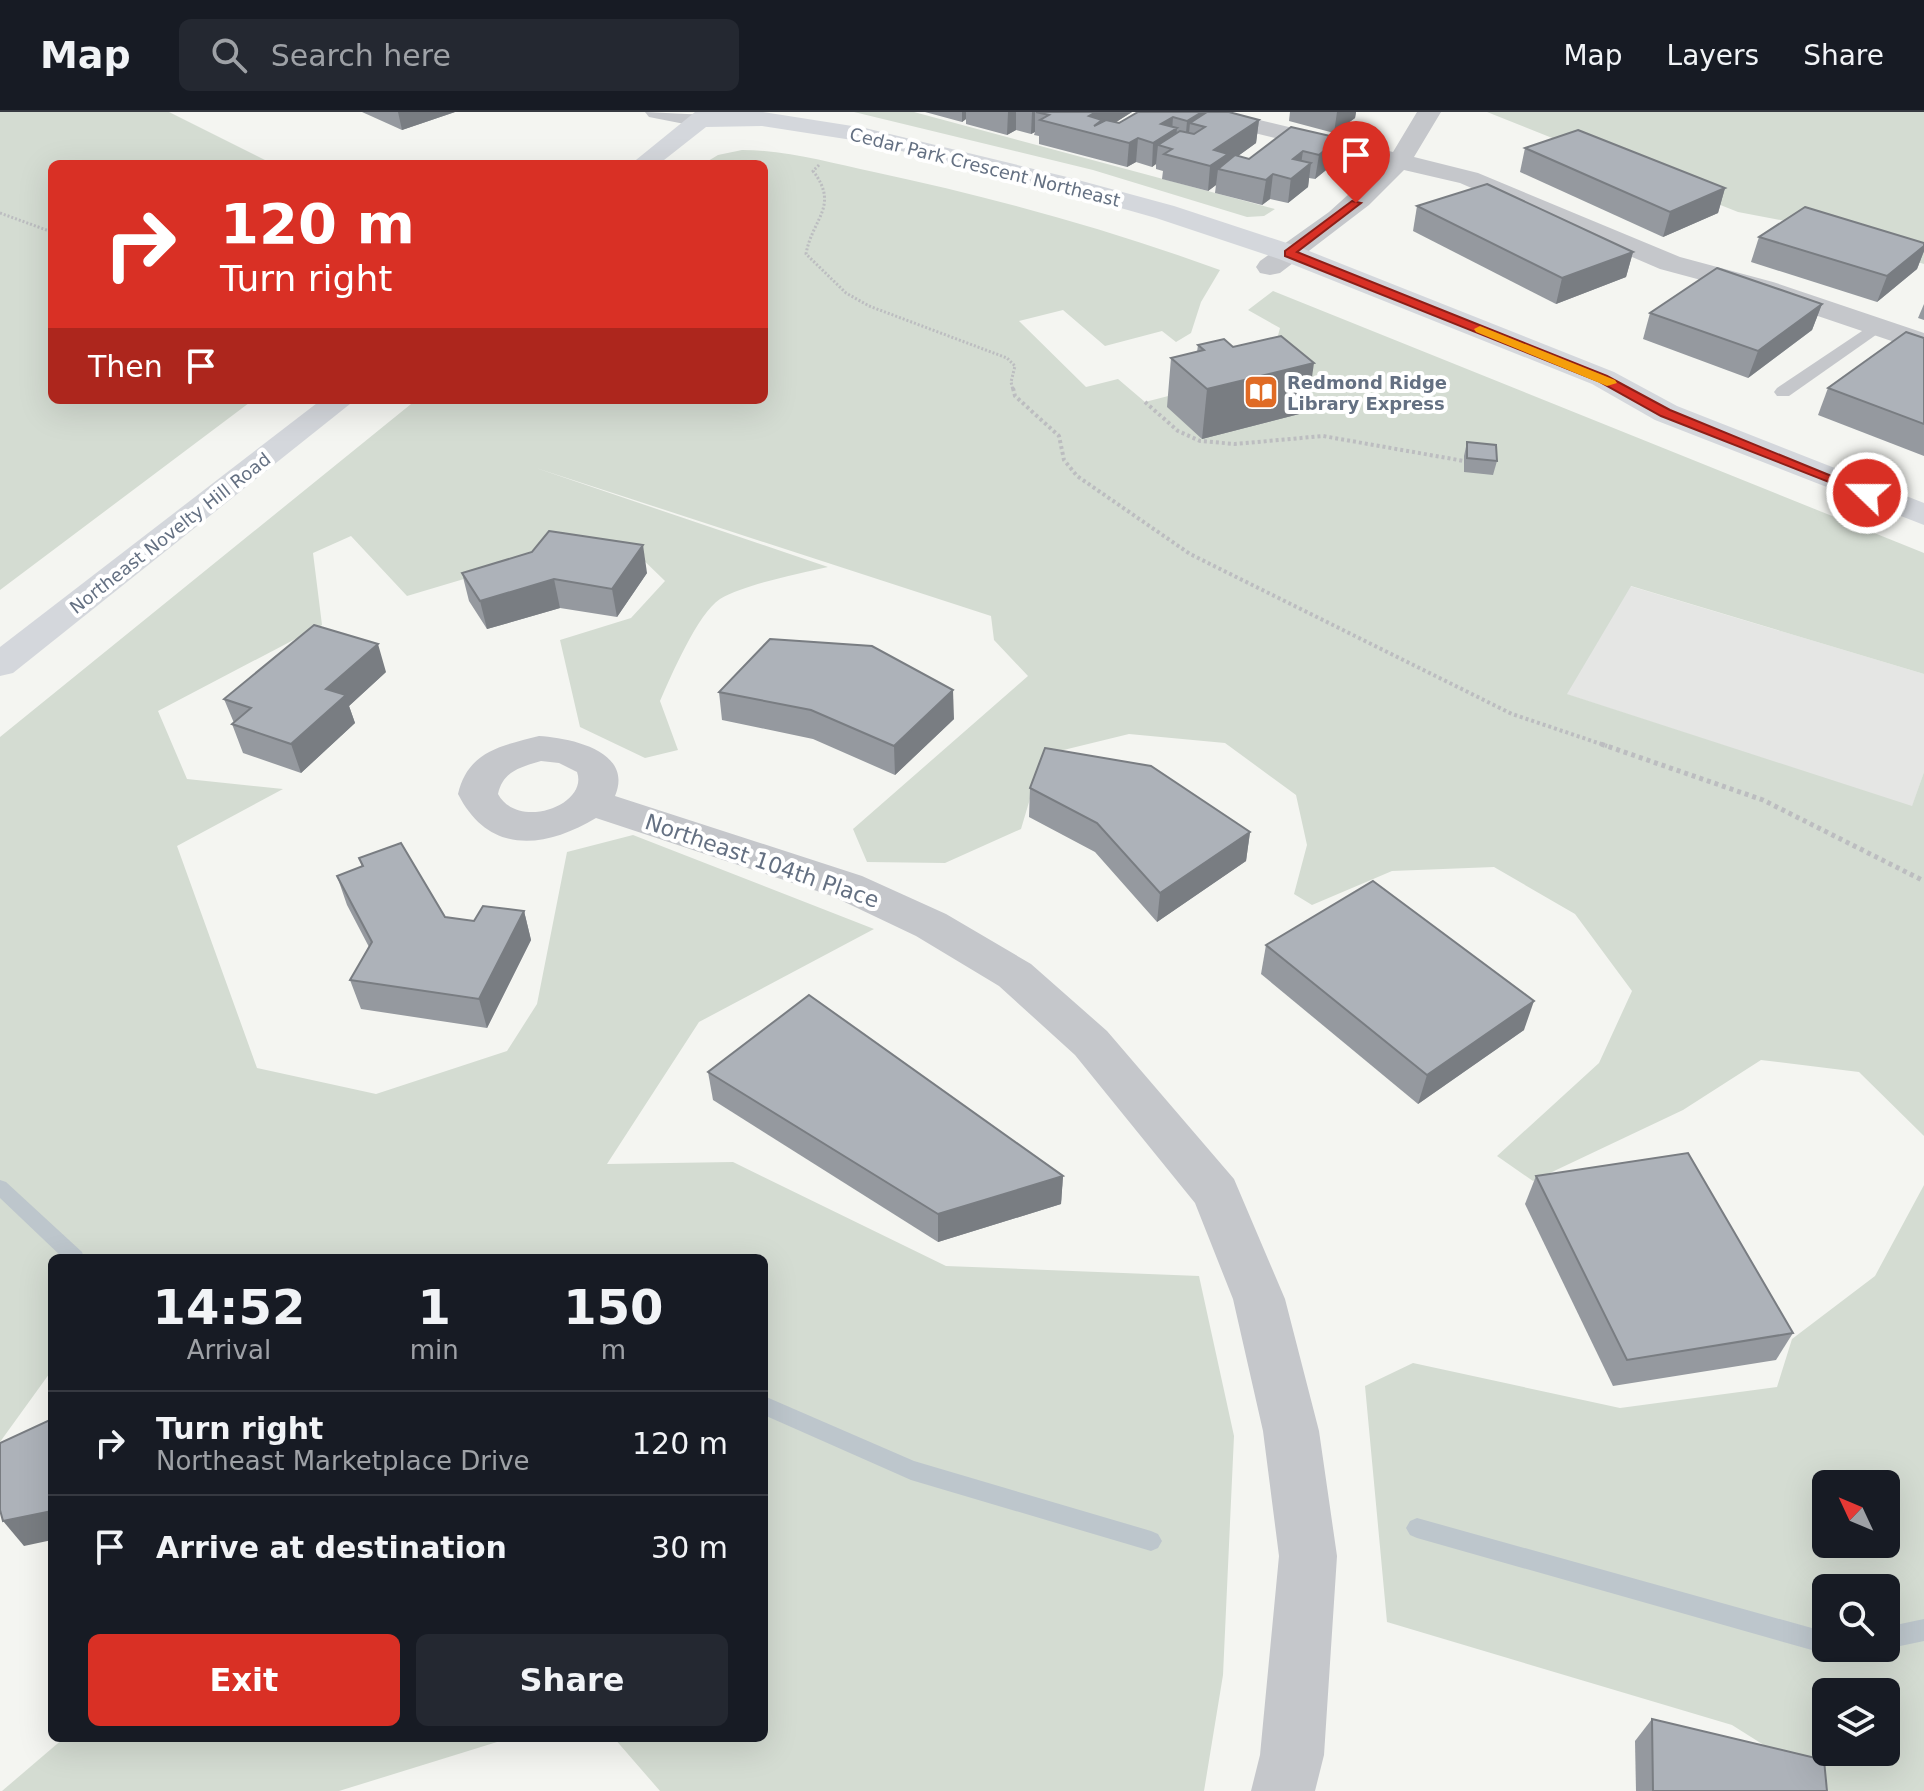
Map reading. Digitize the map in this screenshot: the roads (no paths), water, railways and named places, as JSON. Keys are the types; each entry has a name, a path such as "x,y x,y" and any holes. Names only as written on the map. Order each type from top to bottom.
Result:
{"street":[{"path":"657,112 705,116"},
{"path":"1197,112 1282,139 1469,178 1670,263 1763,288 1924,343"},
{"path":"1279,260 1356,203 1398,163 1429,112"},
{"path":"648,160 705,116"},
{"name":"Cedar Park Crescent Northeast","path":"705,116 762,119 865,135 1073,186 1279,260 1585,393 1666,413 1924,515"},
{"name":"Northeast Novelty Hill Road","path":"0,665 335,404"},
{"name":"Northeast 104th Place","path":"591,802 847,886 931,925 1015,975 1091,1043 1216,1193 1259,1299 1291,1431 1308,1556 1292,1755 1283,1791"}],"lane":[{"path":"1783,392 1877,326"}],"waterway":[{"path":"0,1187 71,1254"},
{"path":"768,1407 911,1470 1151,1541"},
{"path":"1417,1528 1812,1639"},
{"path":"1900,1635 1924,1630"}],"place":[{"name":"Redmond Ridge Library Express","path":"1261,392"}]}
